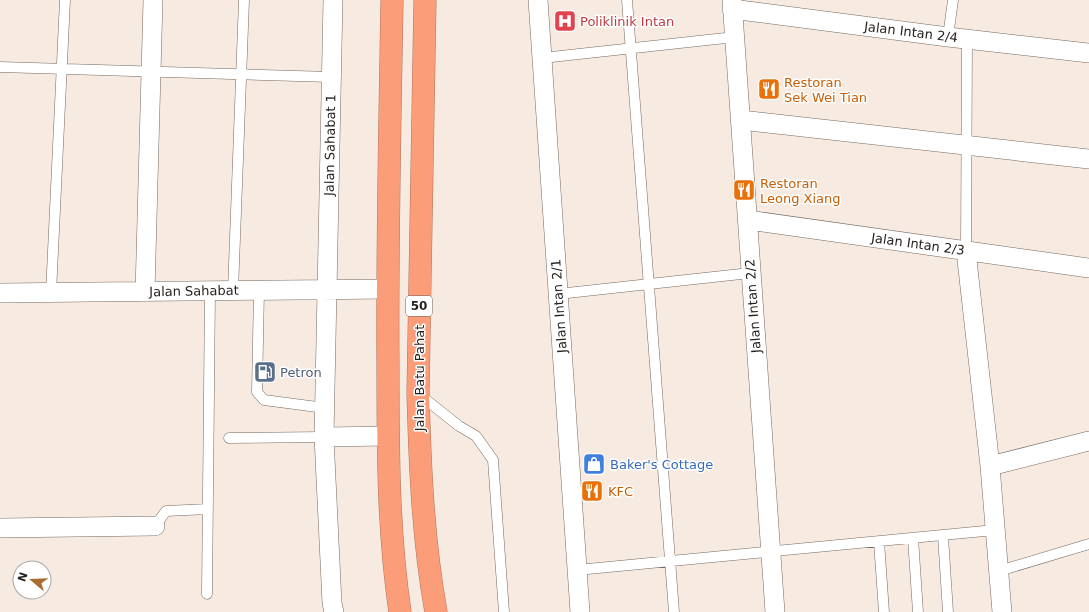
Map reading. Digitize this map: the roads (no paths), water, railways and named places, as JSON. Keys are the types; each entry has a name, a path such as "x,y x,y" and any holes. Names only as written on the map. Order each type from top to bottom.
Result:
{"highway":[{"name":"50","path":"392,0 387,289 388,436 391,530 400,612"},
{"name":"Jalan Batu Pahat","path":"425,0 418,393 425,529 436,612"}],"street":[{"path":"145,292 153,0"},
{"name":"Jalan Sahabat 1","path":"333,0 324,438 334,612"},
{"name":"Jalan Intan 2/1","path":"538,0 580,612"},
{"name":"Jalan Intan 2/4","path":"732,5 948,37 1089,53"},
{"name":"Jalan Intan 2/2","path":"732,5 775,612"},
{"path":"741,120 1089,159"},
{"name":"Jalan Intan 2/3","path":"748,220 1089,268"},
{"path":"966,251 990,466 1002,612"},
{"name":"Jalan Sahabat","path":"0,293 387,289"},
{"path":"324,438 388,436"},
{"path":"990,466 1089,441"},
{"path":"0,528 155,526"}],"lane":[{"path":"51,293 65,0"},
{"path":"233,291 244,0"},
{"path":"627,0 674,612"},
{"path":"948,37 952,0"},
{"path":"542,58 735,37"},
{"path":"966,251 967,38"},
{"path":"0,67 331,77"},
{"path":"558,294 750,273"},
{"path":"259,290 258,392 260,397 264,400 325,408"},
{"path":"207,594 210,291"},
{"path":"418,393 459,426 476,436 493,460 504,612"},
{"path":"229,438 324,438"},
{"path":"155,526 166,511 208,509"},
{"path":"577,570 995,530"},
{"path":"943,536 948,612"},
{"path":"913,538 918,612"},
{"path":"879,542 884,612"},
{"path":"999,571 1089,544"}],"place":[{"name":"Poliklinik Intan","path":"565,21"},
{"name":"Restoran Sek Wei Tian","path":"769,89"},
{"name":"Restoran Leong Xiang","path":"744,190"},
{"name":"Petron","path":"265,372"},
{"name":"Baker's Cottage","path":"594,464"},
{"name":"KFC","path":"592,491"}]}
